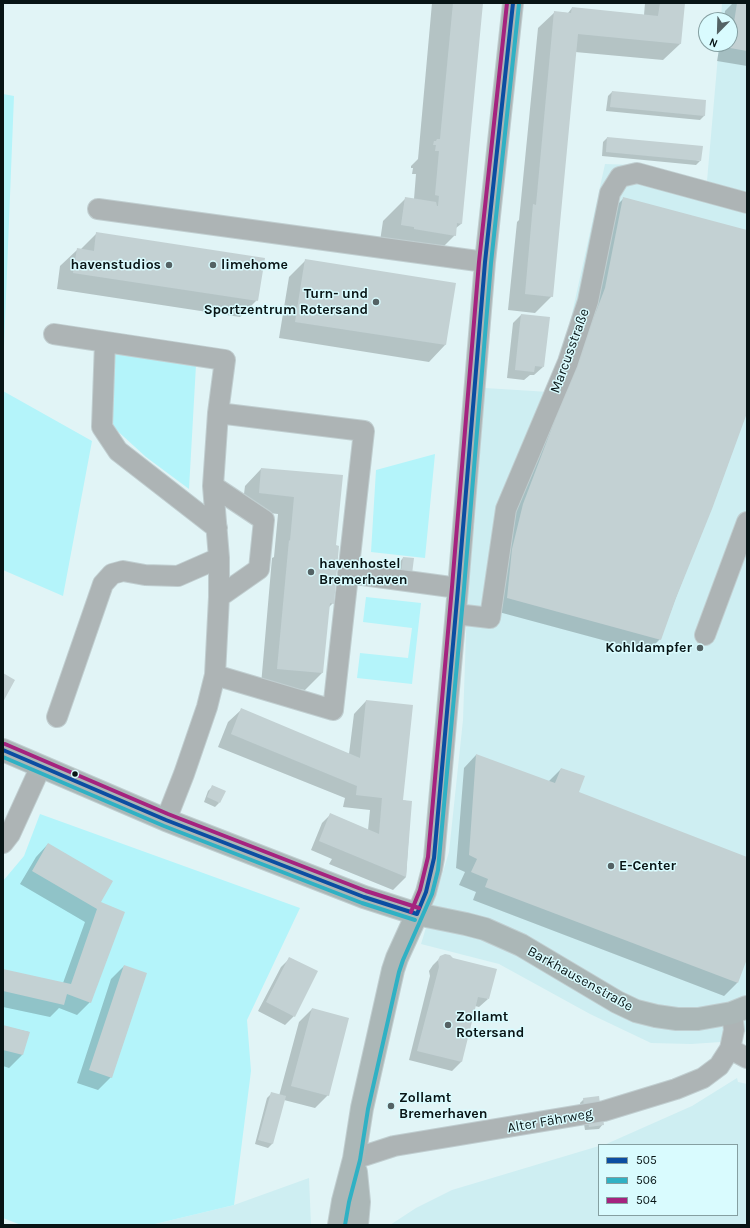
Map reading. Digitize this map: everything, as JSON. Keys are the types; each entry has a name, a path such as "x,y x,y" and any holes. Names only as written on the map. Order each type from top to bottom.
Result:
{"main road":[{"name":"Barkhausenstraße","path":"3,750 166,820 364,897 417,914 485,929 520,945 617,1002 636,1011 677,1019 698,1019 739,1010"},
{"path":"339,1225 354,1159 362,1108 393,970 417,914"},
{"path":"354,1159 359,1202 357,1225"}],"street":[{"path":"417,914 426,892 432,869 456,614 485,262 513,3"},
{"name":"Marcusstraße","path":"456,614 490,618 506,509 568,362 588,301 610,192 620,177 637,173 747,203"},
{"path":"98,209 485,262"},
{"path":"54,334 225,360 218,413 213,486 219,558 220,597 215,675 202,722 166,820"},
{"path":"105,342 102,426 118,451 217,528"},
{"path":"215,675 333,710 364,431 218,413"},
{"path":"213,486 264,520 259,569 220,597"},
{"path":"704,635 747,522"},
{"path":"57,717 103,584 112,574 123,571 145,575 178,576 219,558"},
{"path":"348,573 458,588"},
{"path":"3,843 10,834 41,766"},
{"name":"Alter Fährweg","path":"354,1159 394,1146 604,1111 676,1089 703,1078 719,1066 730,1049 739,1010"},
{"path":"730,1049 747,1058"}],"shaded area":[{"path":"722,3 747,3 747,1031 721,1042 691,1044 651,1043 590,1014 499,964 421,944 449,852 463,720 467,604 485,388 549,392 562,359 605,164 635,165 707,181 718,52 738,52 738,12 721,12"},
{"path":"3,94 14,96 3,371"},
{"path":"114,352 196,365 189,489 146,457 112,426"},
{"path":"3,391 92,441 63,596 3,570"},
{"path":"435,454 425,558 371,552 376,470"},
{"path":"366,597 421,603 412,684 357,678 360,653 408,658 412,628 363,622"},
{"path":"40,814 300,908 247,1020 251,1071 234,1205 151,1225 21,1225 3,1218 3,881 24,856"},
{"path":"737,1078 738,1082 747,1084 747,1225 390,1225 416,1208 452,1190 598,1146 598,1216 738,1216 738,1144 606,1144 692,1106"},
{"path":"309,1178 311,1225 151,1225 234,1205"}],"building":[{"path":"453,3 483,3 462,224 457,223 456,236 414,229 414,227 401,225 405,197 436,202 438,206 439,196 435,195 439,151 435,151 436,145 433,145 434,141 440,139"},
{"path":"660,3 685,3 681,44 578,34 553,297 525,294 533,204 536,205 554,11 571,13 572,7 658,16"},
{"path":"737,3 747,3 747,51 738,49 738,12 736,12"},
{"path":"612,91 706,100 705,116 610,107"},
{"path":"607,137 703,146 701,161 606,152"},
{"path":"623,197 747,230 747,413 712,509 676,598 661,640 507,598 512,549 523,504 605,288"},
{"name":"havenstudios","path":"96,232 265,258 258,301 73,273 77,248 94,251"},
{"name":"Turn- und Sportzentrum Rotersand","path":"305,259 456,283 446,345 295,322"},
{"path":"521,314 550,317 544,367 535,366 534,372 515,370"},
{"name":"havenhostel Bremerhaven","path":"261,468 343,475 336,545 339,546 334,604 330,603 323,673 277,669 294,497 259,493"},
{"path":"403,557 414,558 412,574 401,573"},
{"path":"3,673 15,680 3,702"},
{"path":"366,700 413,705 403,800 412,801 406,877 319,841 330,813 379,834 382,798 356,795 357,786 231,734 241,708 360,758"},
{"name":"E-Center","path":"476,754 555,783 561,768 585,776 579,792 747,857 747,959 738,983 485,887 488,879 471,872 477,859 469,855"},
{"path":"212,785 226,791 220,803 207,797"},
{"path":"48,843 113,881 101,902 125,912 91,1003 67,994 64,1005 3,991 3,969 71,984 97,909 32,871"},
{"name":"Zollamt Rotersand","path":"445,954 450,955 453,958 497,969 489,999 478,997 462,1062 417,1051 439,967 438,960 440,956"},
{"path":"289,957 318,971 295,1017 266,1002"},
{"path":"124,965 147,973 112,1078 89,1070"},
{"path":"312,1008 349,1018 329,1096 291,1086"},
{"path":"3,1025 30,1032 23,1055 3,1050"},
{"path":"271,1092 286,1096 273,1144 258,1140"},
{"path":"599,1096 600,1104 584,1106 583,1098"},
{"path":"603,1117 604,1125 589,1127 588,1119"}],"transit line":[{"name":"504","path":"411,912 420,890 428,857 479,262 507,3"},
{"name":"505","path":"417,914 426,892 434,858 485,262 513,3"},
{"name":"506","path":"345,1225 349,1202 360,1160 368,1109 399,972 432,894 438,870 464,588 491,263 519,4"},
{"name":"504","path":"5,744 168,814 366,891 419,908"},
{"name":"505","path":"3,750 166,820 364,897 417,914"},
{"name":"506","path":"3,757 164,826 362,903 415,920"}],"place":[{"name":"havenstudios","path":"169,265"},
{"name":"limehome","path":"213,265"},
{"name":"Turn- und Sportzentrum Rotersand","path":"376,302"},
{"name":"havenhostel Bremerhaven","path":"311,572"},
{"name":"Kohldampfer","path":"700,648"},
{"name":"E-Center","path":"611,866"},
{"name":"Zollamt Rotersand","path":"448,1025"},
{"name":"Zollamt Bremerhaven","path":"391,1106"}]}
